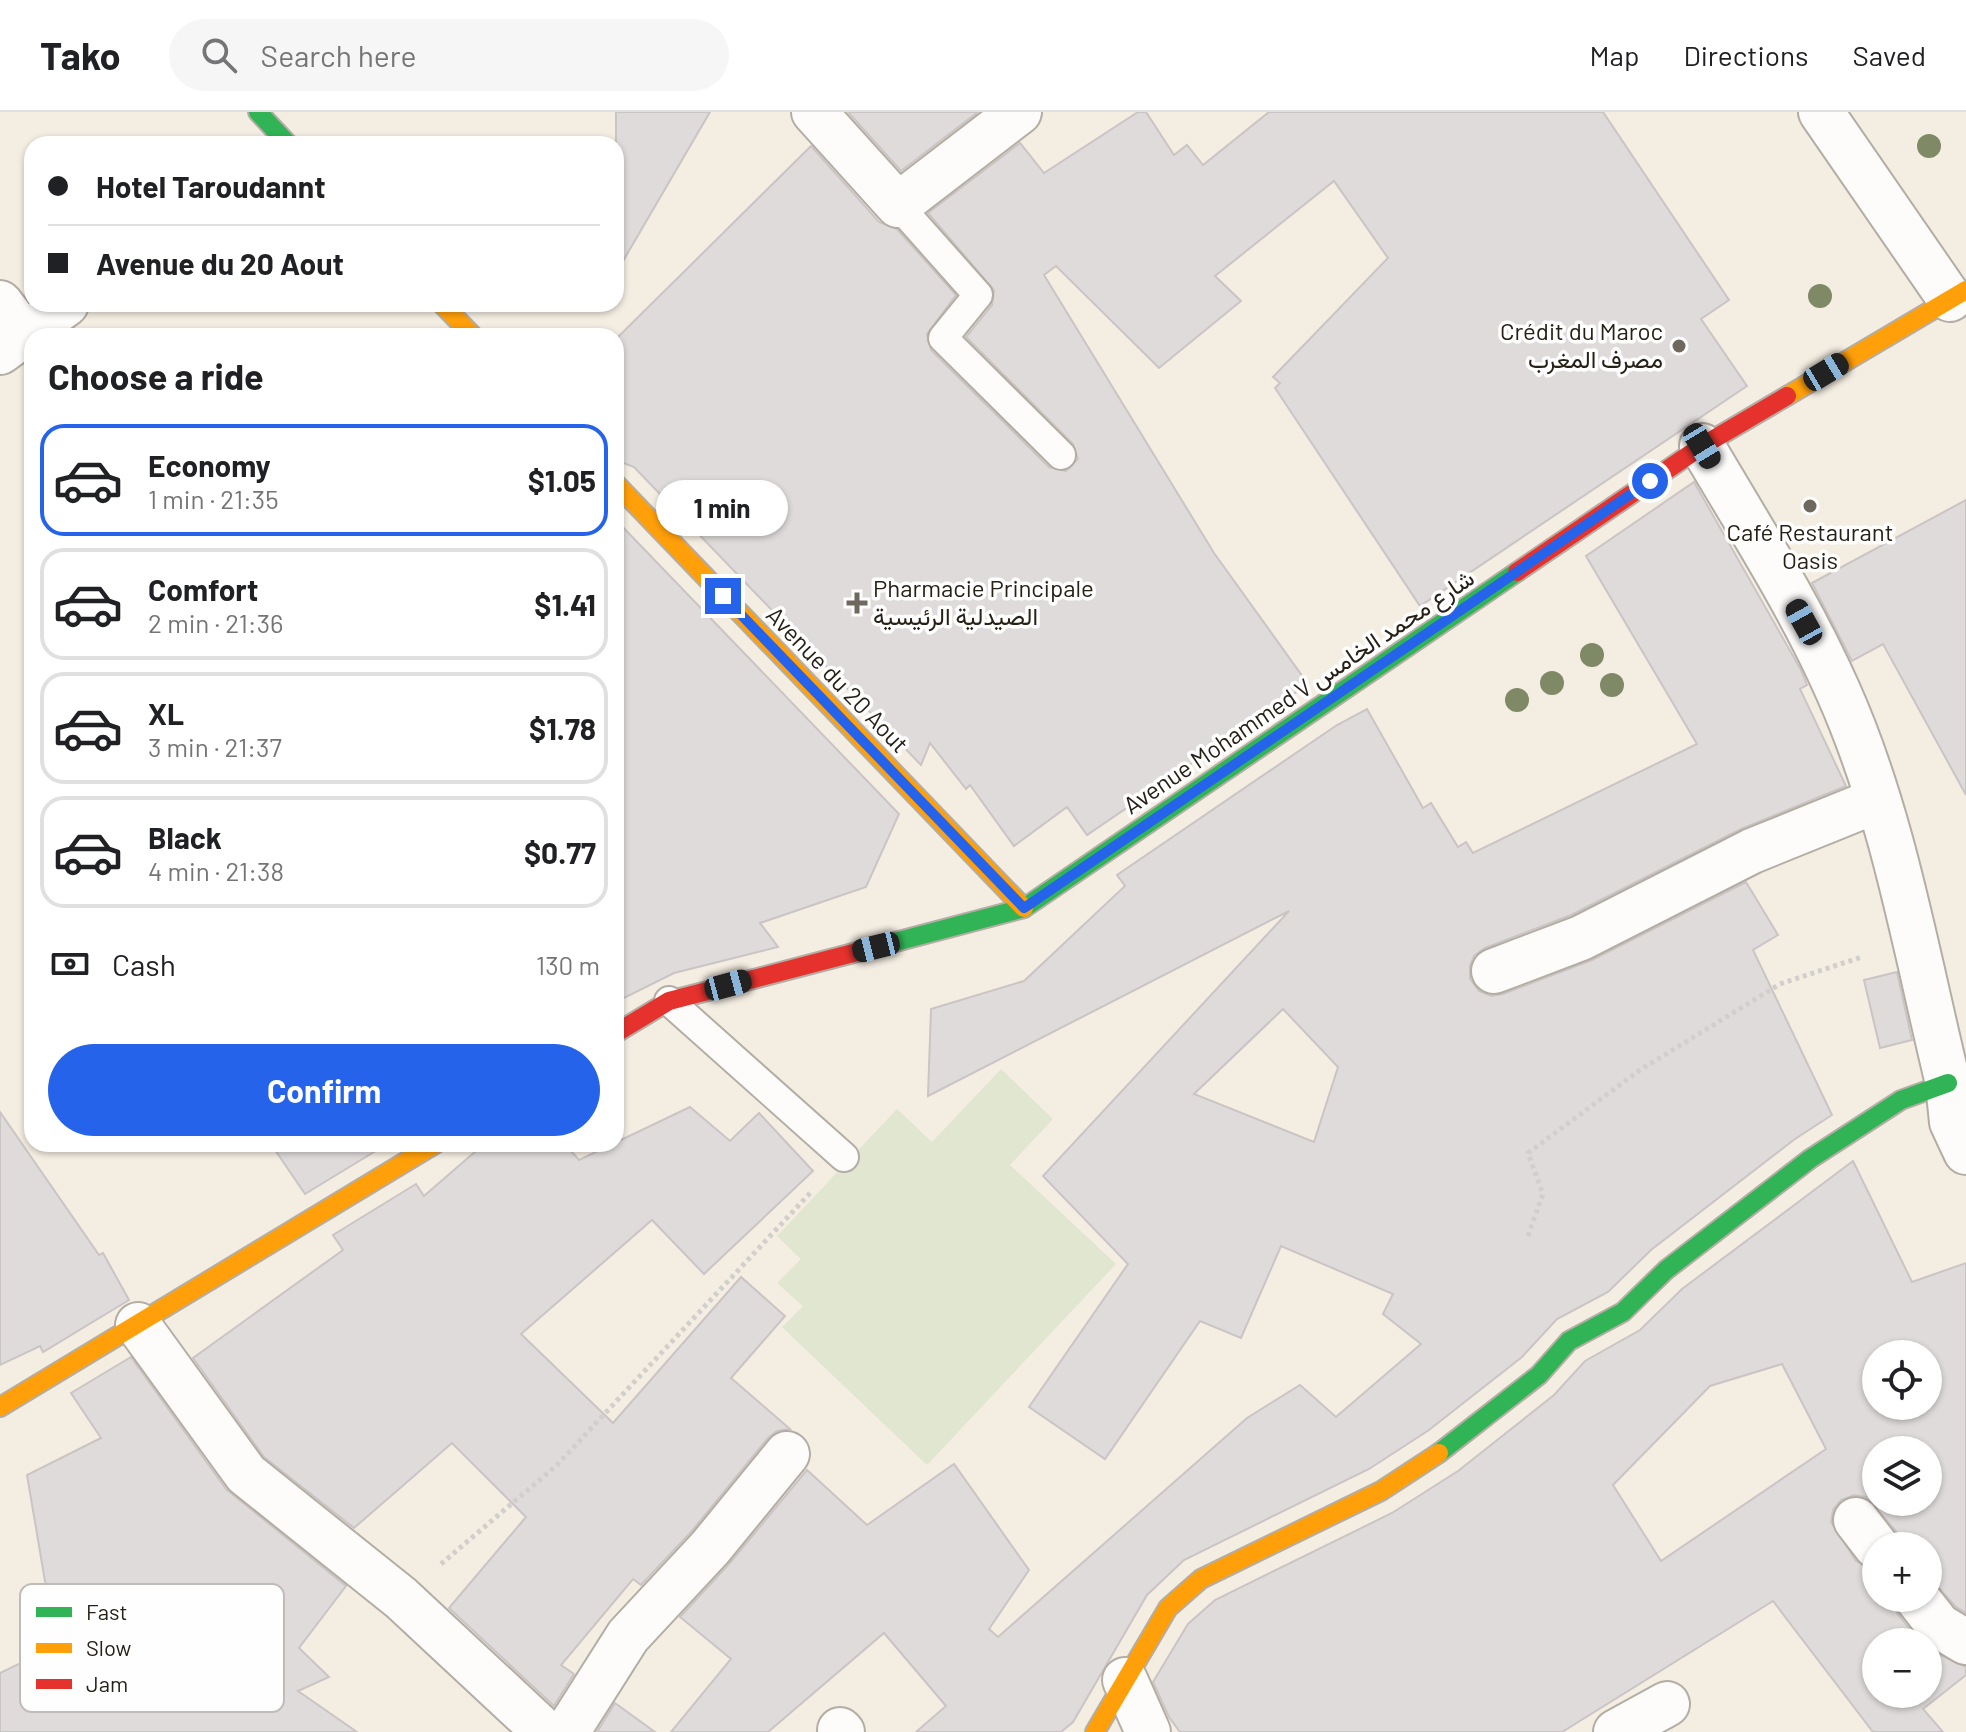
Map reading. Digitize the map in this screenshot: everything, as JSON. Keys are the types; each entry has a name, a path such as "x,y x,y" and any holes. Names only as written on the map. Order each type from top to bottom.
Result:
{"street":[{"path":"258,112 280,136"},
{"path":"814,112 898,205 1019,112"},
{"path":"1821,112 1958,294"},
{"name":"Avenue Mohammed V شارع محمد الخامس","path":"624,1028 669,1001 1024,908 1702,446 1958,294"},
{"path":"8,330 48,312"},
{"path":"450,312 465,328"},
{"path":"1702,446 1818,650 1838,692 1878,800 1948,1083 1952,1122 1966,1152"},
{"name":"Avenue du 20 Aout","path":"624,492 1024,908"},
{"path":"1494,971 1581,938 1752,851 1878,800"},
{"path":"1095,1732 1125,1680 1143,1657 1168,1608 1201,1579 1381,1491 1444,1450 1539,1375 1569,1341 1623,1312 1666,1270 1810,1159 1901,1100 1948,1083"},
{"path":"0,1407 422,1152"},
{"path":"138,1325 246,1474 401,1598 545,1732"},
{"path":"567,1732 628,1636 710,1548 787,1454"},
{"path":"1928,1612 1939,1626 1966,1642"},
{"path":"1125,1680 1148,1732"},
{"path":"1616,1732 1667,1704"}],"lane":[{"path":"898,205 978,295 943,338 1061,455"},
{"path":"669,1001 844,1157"}],"path":[{"path":"1528,1236 1543,1194 1528,1153 1640,1070 1780,984 1913,940"},
{"path":"401,1598 557,1465 844,1157"}],"green space":[{"path":"1001,1069 1053,1119 1010,1165 1116,1264 927,1465 782,1327 803,1306 777,1283 801,1259 777,1236 897,1109 932,1142"}],"building":[{"path":"616,112 710,112 624,259 624,136 616,136"},
{"path":"848,112 978,112 901,171"},
{"path":"1138,112 1146,112 1174,155 1187,145 1203,165 1269,112 1603,112 1729,300 1701,319 1747,386 1420,606 1275,388 1280,383 1273,377 1388,258 1334,181 1215,276 1241,301 1159,368 1056,266 1044,275 1214,553 1308,684 1087,835 1067,807 1014,846 970,785 966,789 930,743 921,765 634,467 624,463 624,331 811,146 879,222 897,229 956,295 927,334 931,350 1049,467 1066,471 1078,459 1073,444 966,337 992,305 994,290 928,213 1020,143 1044,173"},
{"path":"1694,482 1801,670 1807,685 1800,689 1846,786 1741,829 1571,915 1485,948 1474,956 1470,979 1479,991 1491,996 1503,994 1592,960 1746,882 1778,935 1753,950 1832,1115 1795,1139 1651,1250 1608,1292 1557,1319 1522,1357 1429,1430 1369,1469 1184,1560 1147,1595 1073,1722 1061,1732 916,1732 946,1706 884,1633 768,1732 671,1732 731,1659 680,1617 729,1564 807,1470 867,1525 954,1464 1029,1570 989,1629 998,1637 1247,1418 1300,1385 1336,1417 1421,1344 1383,1314 1393,1294 1281,1246 1241,1338 1200,1321 1105,1459 1029,1407 1128,1264 1043,1176 1289,911 928,1096 931,1009 1024,981 1125,886 1117,875 1337,725 1367,709 1423,808 1431,803 1458,847 1466,842 1473,853 1697,744 1586,556","holes":["1283,1009 1338,1067 1314,1142 1194,1094"]},
{"path":"1966,500 1966,795 1883,644 1852,661 1812,583"},
{"path":"624,528 899,814 866,887 760,923 778,947 674,973 624,998"},
{"path":"1897,972 1912,1040 1880,1048 1864,980"},
{"path":"690,1107 730,1141 759,1113 813,1171 704,1274 652,1220 521,1334 613,1423 741,1277 785,1316 731,1378 790,1429 777,1431 768,1438 691,1532 641,1585 633,1579 561,1665 574,1674 554,1706 449,1608 526,1517 452,1443 354,1528 264,1457 193,1358 343,1250 333,1235 416,1184 424,1196 475,1152 572,1152 579,1160 596,1152 624,1152 624,1139"},
{"path":"0,1112 24,1147 24,1152 28,1152 99,1255 103,1253 129,1300 43,1352 40,1346 0,1365"},
{"path":"276,1152 374,1152 305,1194"},
{"path":"1853,1161 1912,1282 1966,1263 1966,1613 1942,1592 1942,1532 1896,1532 1883,1516 1942,1516 1942,1436 1862,1436 1862,1496 1854,1495 1841,1500 1833,1510 1831,1522 1856,1561 1862,1564 1862,1612 1897,1612 1909,1628 1862,1628 1862,1708 1924,1708 1943,1732 1873,1732 1773,1601 1562,1732 1180,1732 1169,1717 1153,1682 1188,1624 1215,1600 1392,1513 1458,1471 1554,1395 1585,1361 1640,1330 1682,1289","holes":["1782,1364 1826,1449 1661,1561 1613,1485 1710,1386"]},
{"path":"131,1357 226,1489 346,1586 299,1648 329,1677 298,1691 357,1732 0,1732 0,1673 20,1663 20,1712 284,1712 284,1584 45,1584 27,1475 101,1438 71,1393"},
{"path":"1942,1656 1966,1667 1966,1675 1942,1694"},
{"path":"615,1703 655,1732 597,1732"}],"traffic: fast":[{"path":"258,112 280,136"},
{"path":"861,951 1024,908 1517,572"},
{"path":"1439,1453 1539,1375 1569,1341 1623,1312 1666,1270 1810,1159 1901,1100 1948,1083"}],"traffic: slow":[{"path":"1787,396 1966,290"},
{"path":"450,312 465,328"},
{"path":"624,492 1024,908"},
{"path":"0,1407 422,1152"},
{"path":"1095,1732 1168,1608 1201,1579 1381,1491 1439,1453"}],"traffic: jam":[{"path":"1517,572 1702,446 1787,396"},
{"path":"624,1028 669,1001 861,951"}],"place":[{"name":"Crédit du Maroc مصرف المغرب","path":"1679,346"},
{"name":"Café Restaurant Oasis","path":"1810,506"},
{"name":"Pharmacie Principale الصيدلية الرئيسية","path":"857,603"}],"route":[{"path":"723,596 1024,908 1650,481"}]}
